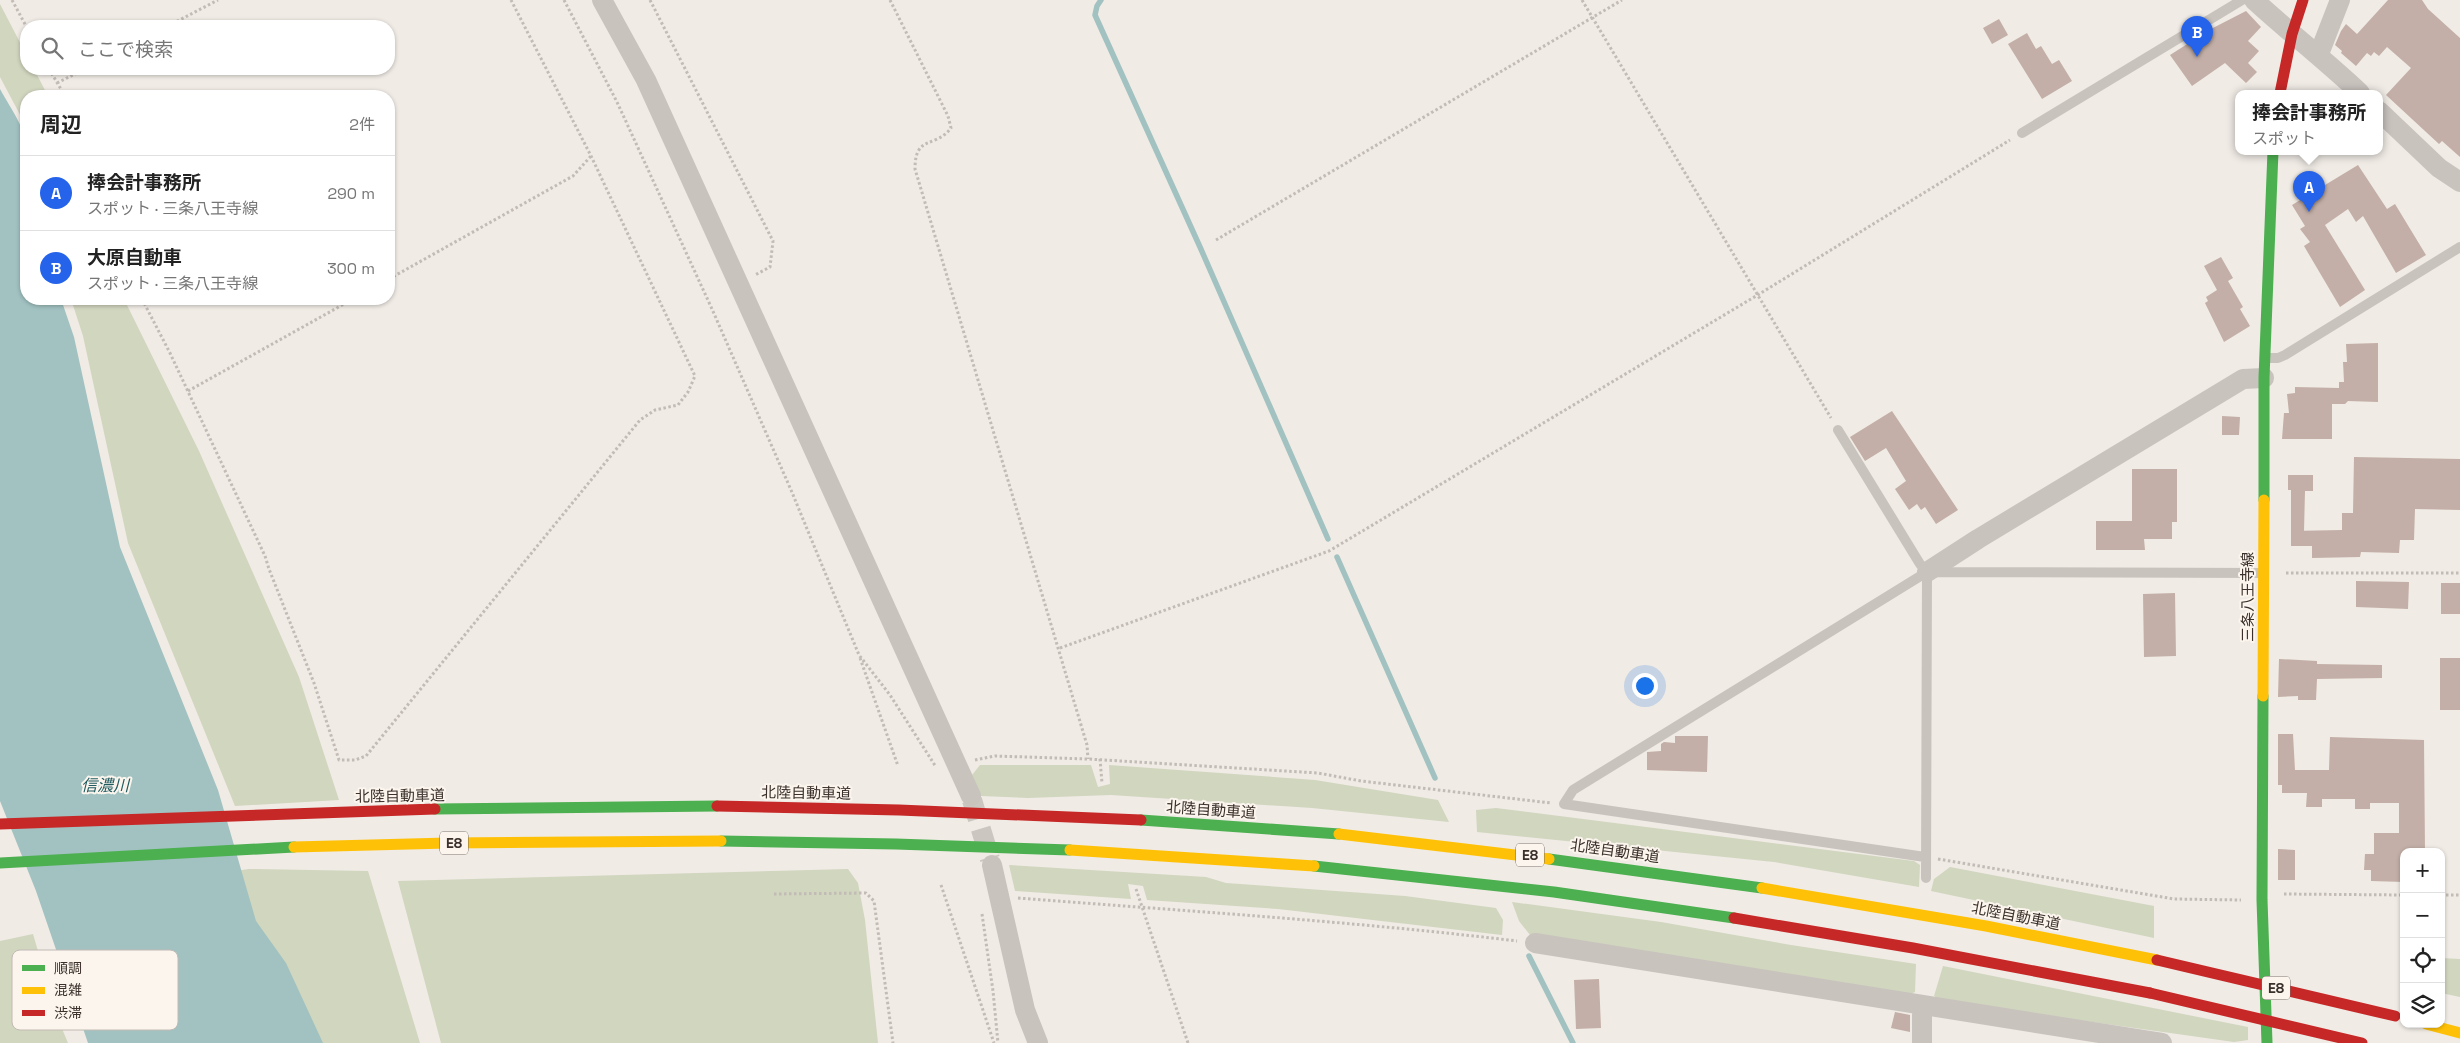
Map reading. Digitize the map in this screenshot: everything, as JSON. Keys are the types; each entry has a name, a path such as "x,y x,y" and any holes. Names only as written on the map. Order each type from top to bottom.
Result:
{"main road":[{"path":"2281,90 2292,34 2303,0"},
{"name":"三条八王寺線","path":"2267,1043 2262,897 2264,358 2273,155"},
{"name":"北陸自動車道","path":"0,824 597,806 787,807 895,810 1200,823 1392,840 1611,865 1806,894 1984,924 2158,960 2400,1017"},
{"name":"E8","path":"0,863 125,854 395,844 788,841 1195,857 1397,874 1604,899 1977,958 2150,993 2362,1043"},
{"path":"2441,1028 2460,1033"}],"street":[{"path":"602,0 646,80 740,284 964,783"},
{"path":"2254,0 2292,34 2319,54 2357,90"},
{"path":"2319,54 2340,0"},
{"path":"2383,115 2439,168 2460,182"},
{"path":"1927,572 2243,379 2264,378"},
{"path":"992,865 1025,1010 1038,1043"},
{"path":"1536,943 2162,1043"},
{"path":"1922,1006 1922,1043"}],"lane":[{"path":"2022,133 2242,0"},
{"path":"2264,358 2278,358 2285,355 2460,248"},
{"path":"1838,430 1920,564 1927,572 1926,878"},
{"path":"1925,857 1564,804 1573,790 1927,572 2263,573"}],"path":[{"path":"12,0 23,20"},
{"path":"180,20 218,0"},
{"path":"145,305 188,391 265,556 268,569 314,683 339,760 355,760 366,756 640,420 655,410 678,405 688,392 695,376 591,156 511,0"},
{"path":"564,0 617,102 712,309 795,499 859,655 898,766"},
{"path":"650,0 773,241 770,267 740,284"},
{"path":"890,0 948,116 951,128 944,136 923,143 915,154 915,169 1060,648 1087,745 1088,759"},
{"path":"1582,0 1756,296 1838,430"},
{"path":"1216,240 1622,0"},
{"path":"53,75 61,90"},
{"path":"57,83 72,75"},
{"path":"1060,648 1328,551 1756,296 2022,133"},
{"path":"395,276 573,176 591,156"},
{"path":"188,391 342,305"},
{"path":"2263,573 2460,573"},
{"path":"859,655 890,695 933,764 945,776 964,783 974,760 995,756 1100,759 1318,773 1370,782 1564,804"},
{"path":"1100,759 1102,783"},
{"path":"1925,857 2174,899 2400,895"},
{"path":"942,885 994,1043"},
{"path":"1136,889 1188,1043"},
{"path":"774,894 866,893 874,901 893,1043"},
{"path":"2445,895 2460,895"},
{"path":"998,1043 994,991 982,920 983,903 990,897 1143,909 1297,918 1536,943"}],"green space":[{"path":"0,4 20,42 20,75 37,75 45,90 20,90 20,115 0,77"},
{"path":"73,305 127,305 199,451 299,677 339,800 235,806 128,543 83,336"},
{"path":"980,765 1091,765 1098,787 1110,784 1109,765 1315,780 1438,800 1449,822 1312,808 1111,795 1028,798 981,796 972,775"},
{"path":"1496,808 1914,861 1920,865 1919,887 1774,862 1477,832 1476,810"},
{"path":"1009,865 1206,877 1226,883 1405,896 1496,908 1503,920 1502,935 1278,909 1147,900 1143,886 1128,884 1131,899 1015,891"},
{"path":"1950,867 2154,906 2154,938 1931,891 1934,879"},
{"path":"249,869 368,871 420,1043 297,1043 228,872"},
{"path":"848,869 858,883 865,920 878,1043 441,1043 398,881"},
{"path":"1512,902 1661,922 1791,945 1916,964 1915,992 1906,996 1530,935 1519,921"},
{"path":"33,934 38,950 12,950 12,1030 63,1030 68,1043 0,1043 0,941"},
{"path":"2445,958 2460,959 2460,997 2445,994"},
{"path":"1943,966 2248,1027 2248,1040 2234,1042 1943,1001 1934,996"}],"water":[{"name":"信濃川","path":"0,89 20,125 20,305 63,305 74,337 120,547 218,790 256,921 286,963 323,1043 88,1043 84,1030 178,1030 178,950 56,950 36,891 0,801"}],"building":[{"path":"2388,0 2422,0 2428,9 2460,38 2460,157 2442,141 2439,144 2386,95 2411,68 2387,47 2379,56 2374,52 2371,56 2367,53 2356,66 2335,45 2346,24 2357,34"},
{"path":"2246,11 2261,27 2248,41 2259,51 2248,63 2257,72 2246,83 2225,63 2192,86 2170,55 2211,29"},
{"path":"1999,19 2008,35 1992,44 1983,28"},
{"path":"2027,33 2036,49 2041,46 2052,64 2059,60 2072,81 2042,99 2008,44"},
{"path":"2358,165 2387,209 2395,204 2426,255 2396,273 2363,216 2356,222 2348,209 2325,225 2365,290 2340,307 2304,246 2310,242 2300,229 2305,226 2292,205"},
{"path":"2221,257 2233,278 2228,281 2243,307 2240,309 2250,326 2224,342 2205,303 2208,301 2206,297 2217,290 2204,266"},
{"path":"2378,343 2378,402 2348,401 2345,404 2332,404 2332,439 2282,439 2284,413 2289,413 2287,394 2295,393 2295,387 2339,388 2339,382 2344,382 2343,362 2347,362 2346,344"},
{"path":"1892,411 1958,510 1936,524 1925,507 1921,510 1917,504 1909,510 1895,489 1906,481 1886,448 1865,461 1850,437"},
{"path":"2222,416 2240,417 2239,435 2222,435"},
{"path":"2354,457 2460,459 2460,510 2415,509 2414,540 2400,540 2399,553 2361,552 2360,557 2312,558 2312,546 2291,546 2291,531 2342,530 2342,513 2353,513"},
{"path":"2132,469 2177,469 2177,522 2172,522 2172,539 2144,539 2145,550 2096,550 2096,521 2132,521"},
{"path":"2288,475 2313,475 2313,491 2305,491 2304,531 2291,531 2291,490 2288,490"},
{"path":"2356,581 2409,582 2408,609 2356,607"},
{"path":"2441,583 2460,583 2460,614 2441,614"},
{"path":"2175,593 2176,656 2144,657 2143,594"},
{"path":"2440,658 2460,658 2460,710 2440,710"},
{"path":"2279,659 2317,661 2317,664 2382,665 2382,678 2317,679 2316,700 2298,700 2298,696 2278,697"},
{"path":"2278,734 2293,734 2295,770 2329,770 2330,737 2424,740 2425,848 2400,848 2400,882 2371,881 2371,870 2364,870 2365,854 2374,854 2374,833 2399,833 2399,803 2370,803 2370,809 2355,809 2355,799 2322,799 2322,807 2306,807 2307,793 2282,793 2282,785 2278,785"},
{"path":"1675,736 1708,736 1707,772 1647,770 1647,752 1661,751 1661,744 1664,742 1675,743"},
{"path":"2278,849 2295,850 2295,880 2278,880"},
{"path":"1599,979 1601,1028 1576,1029 1574,980"},
{"path":"1895,1012 1910,1015 1910,1032 1891,1028"}],"waterway":[{"path":"1101,0 1095,15 1200,247 1328,539"},
{"path":"1337,557 1435,778"},
{"path":"1529,956 1573,1043"}],"tunnel":[{"path":"972,800 990,859"}],"traffic: fast":[{"path":"2264,500 2264,378 2273,155"},
{"path":"2263,696 2262,900 2267,1043"},
{"path":"435,809 717,806"},
{"path":"1141,820 1339,834"},
{"path":"721,841 896,844 1070,850"},
{"path":"0,863 294,847"},
{"path":"1549,859 1762,888"},
{"path":"1314,866 1554,892 1734,918"}],"traffic: slow":[{"path":"2263,696 2264,500"},
{"path":"1339,834 1549,859"},
{"path":"294,847 448,843 721,841"},
{"path":"1070,850 1314,866"},
{"path":"1762,888 1986,926 2157,960"},
{"path":"2441,1028 2460,1033"}],"traffic: jam":[{"path":"2281,90 2292,34 2303,0"},
{"path":"717,806 899,810 1141,820"},
{"path":"0,824 435,809"},
{"path":"1734,918 1913,948 2150,993"},
{"path":"2157,960 2395,1016"},
{"path":"2150,993 2362,1043"}],"place":[{"name":"大原自動車","path":"2197,57"},
{"name":"捧会計事務所","path":"2309,212"}]}
